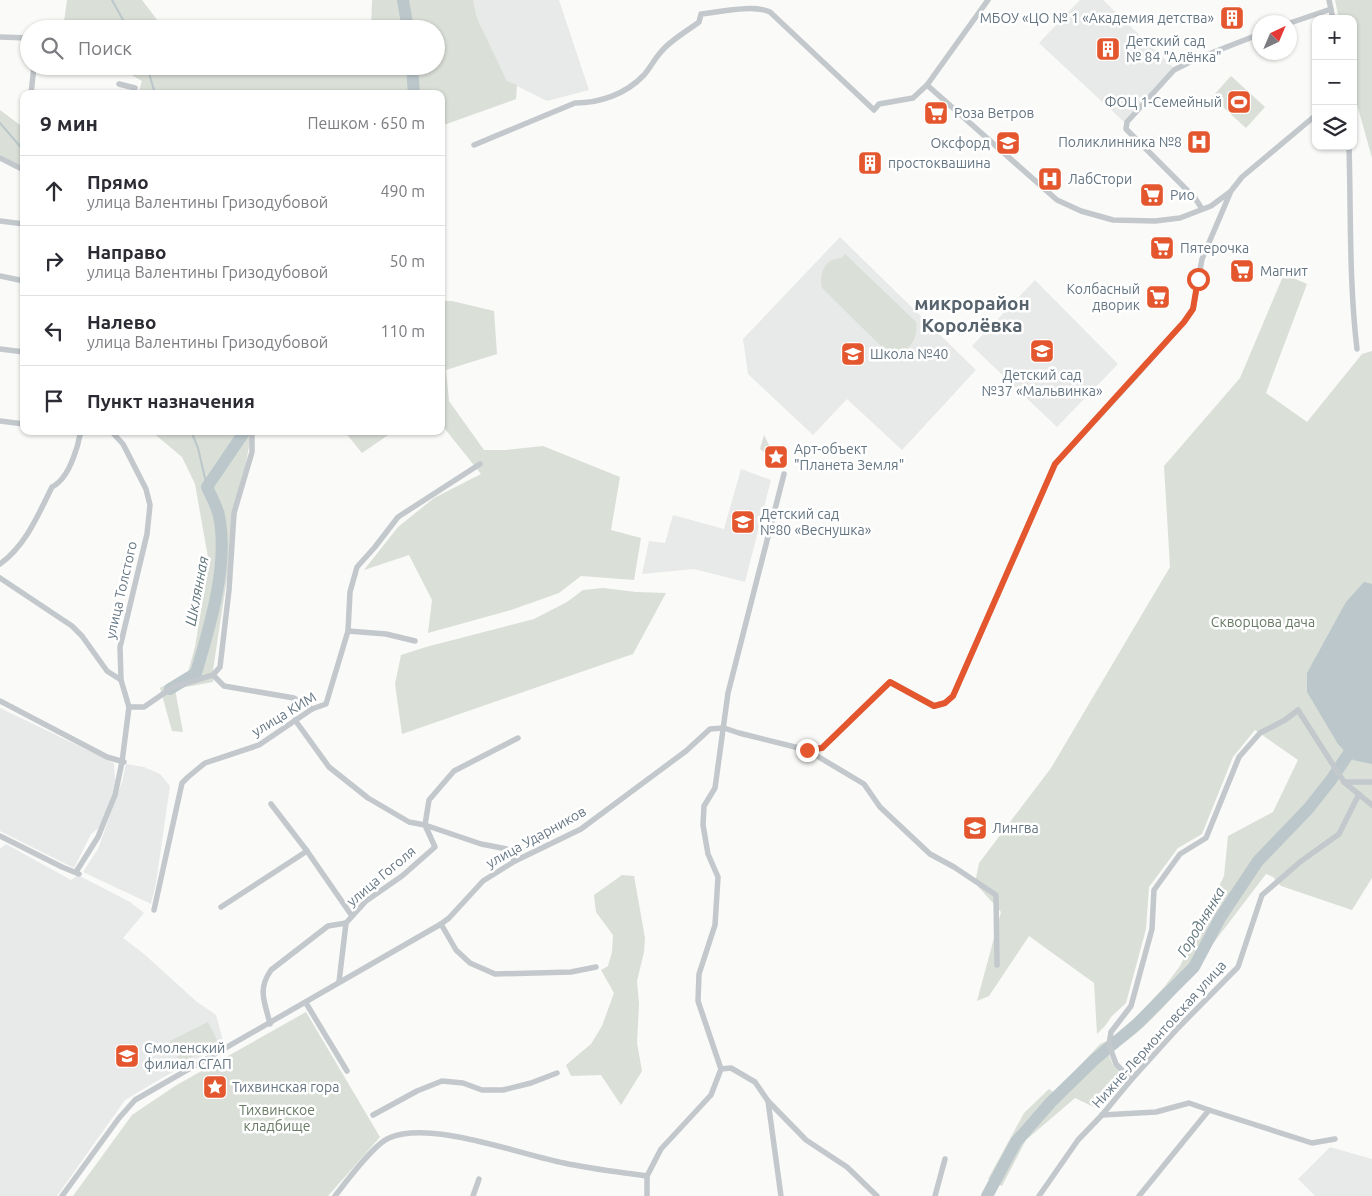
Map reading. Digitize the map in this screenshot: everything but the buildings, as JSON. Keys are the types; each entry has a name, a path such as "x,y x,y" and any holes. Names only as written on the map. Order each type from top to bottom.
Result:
{"street":[{"path":"474,144 575,103 587,103 620,93 632,86 645,74 666,46 699,22 701,14 753,8 763,8 770,12 874,110 879,104 913,98 927,85 988,0"},
{"path":"1329,0 1332,15"},
{"path":"1297,21 1331,9"},
{"path":"0,37 20,38"},
{"path":"1202,209 1195,198 1126,129 1127,122 1174,70 1196,59 1252,37"},
{"path":"31,90 33,75"},
{"path":"119,84 135,88 134,90"},
{"path":"927,85 1057,200 1081,211 1113,220 1155,221 1180,218 1211,206 1231,191 1242,177 1312,118"},
{"path":"1349,150 1351,267 1357,349"},
{"path":"0,158 20,168"},
{"path":"807,750 822,748 890,682 934,706 945,703 953,696 1055,464 1136,376 1184,322 1193,309 1202,259 1231,191"},
{"path":"0,221 20,224"},
{"path":"0,276 20,280"},
{"path":"0,348 20,351"},
{"path":"0,421 20,424"},
{"path":"0,564 19,546 30,532 52,487 58,484 71,461 77,449 79,435"},
{"name":"улица Толстого","path":"0,836 77,873 98,837 115,795 123,762 129,707 121,680 120,647 147,534 150,505 146,490 123,444 115,435"},
{"path":"129,707 144,706 173,687 213,675 220,667 229,590 234,513 252,452 252,435"},
{"name":"улица КИМ","path":"154,910 182,783 205,763 259,745 312,709 326,704 348,631 350,592 357,567 376,548 398,517 480,464"},
{"path":"647,1196 646,1176 661,1149 711,1095 721,1069 698,1001 699,974 714,924 718,876 708,854 703,825 704,806 715,788 728,693 784,474"},
{"path":"0,578 72,626 82,636 107,671 121,680"},
{"path":"348,631 386,634 415,641"},
{"path":"213,675 224,686 294,698 312,709"},
{"path":"0,701 107,757 123,762"},
{"path":"1131,1080 1116,1064 1109,1045 1111,1032 1131,1006 1152,930 1154,890 1180,854 1206,838 1239,757 1260,733 1285,720 1298,710 1344,782 1372,805"},
{"path":"295,720 329,768 368,798 409,822 425,825 481,844 507,849 515,861"},
{"path":"724,728 807,750 864,784 880,807 930,854 954,867 996,895 997,965"},
{"name":"улица Ударников","path":"62,1196 119,1118 135,1100 441,924 450,918 483,881 515,861 581,829 686,751 710,729 724,728"},
{"path":"425,825 429,800 454,771 518,738"},
{"path":"1344,782 1372,782"},
{"name":"Нижне-Лермонтовская улица","path":"1039,1196 1078,1140 1178,1028 1238,967 1262,895 1300,862 1339,834 1359,794"},
{"path":"271,804 307,851 352,916"},
{"name":"улица Гоголя","path":"270,1024 262,988 265,978 271,970 328,926 346,923 366,901 402,876 435,847 425,825"},
{"path":"221,907 307,851"},
{"path":"339,982 346,923"},
{"path":"441,924 456,950 470,963 495,974 571,972 596,967"},
{"path":"306,1003 347,1071"},
{"path":"721,1069 732,1068 755,1082 768,1101 806,1140 847,1167 877,1196"},
{"path":"373,1115 442,1081 463,1083 482,1090 503,1090 531,1084 557,1073"},
{"path":"768,1101 781,1196"},
{"path":"1102,1115 1156,1112 1189,1103 1312,1143 1335,1139"},
{"path":"1139,1196 1209,1110"},
{"path":"335,1196 363,1161 387,1138 407,1132 435,1133 564,1164 646,1176"},
{"path":"935,1196 945,1159"},
{"path":"474,1196 479,1179"}],"shaded area":[{"path":"473,0 559,0 589,90 547,101 507,81 477,18"},
{"path":"1080,0 1103,0 1173,67 1124,122 1039,43"},
{"name":"Школа №40","path":"840,237 976,370 902,450 847,399 813,435 748,374 743,339"},
{"name":"Детский сад №37 «Мальвинка»","path":"1035,280 1118,364 1057,427 972,346"},
{"name":"Детский сад №80 «Веснушка»","path":"741,469 771,480 745,582 694,569 642,574 649,541 665,543 673,515 724,529"},
{"path":"1364,582 1372,584 1372,764 1353,760 1338,744 1307,692 1307,673 1346,602"},
{"path":"0,708 114,763 115,780 112,795 100,827 91,834 74,868 0,831"},
{"path":"126,764 144,767 160,774 170,786 156,883 151,904 83,872 98,849 122,782"},
{"path":"6,844 71,880 78,875 130,902 144,913 123,938 144,954 197,1002 216,1015 224,1044 125,1100 57,1196 0,1196 0,849"},
{"path":"1330,1147 1372,1159 1372,1196 1315,1196 1298,1179"}],"green space":[{"path":"67,0 142,0 157,20 64,20"},
{"path":"372,0 473,0 477,18 507,81 517,85 516,99 445,125 445,90 139,90 142,81 132,75 445,75 445,20 371,20"},
{"path":"1335,0 1372,0 1372,158 1357,104 1357,15 1338,15"},
{"name":"ФОЦ 1-Семейный","path":"1231,76 1265,107 1246,128 1212,97"},
{"path":"0,110 20,125 20,166 0,155"},
{"path":"845,254 916,322 915,336 909,347 898,352 884,349 822,288 821,277 827,264 842,258"},
{"name":"Скворцова дача","path":"1284,274 1307,284 1266,393 1307,422 1362,354 1372,351 1372,878 1352,910 1281,886 1273,877 1266,874 1172,998 1139,1031 1108,1053 1113,1065 1125,1079 1098,1109 1075,1098 1026,1140 1002,1186 988,1179 1024,1113 1049,1089 1053,1092 1064,1083 1100,1044 1115,1037 1165,986 1180,966 1224,876 1228,836 1273,812 1298,760 1255,730 1233,757 1202,834 1178,848 1149,887 1146,929 1126,1003 1097,1034 1094,983 1029,936 989,996 977,1001 1001,912 975,883 979,863 1051,768 1170,567 1164,466 1240,378"},
{"path":"445,301 494,311 497,354 446,370 449,401 484,450 543,446 620,477 611,530 641,538 634,580 581,576 559,593 511,610 428,633 432,600 409,555 364,570 398,527 434,498 481,474 445,429"},
{"path":"156,435 251,435 239,499 213,670 213,682 175,689 183,732 172,731 160,688 188,672 195,647 209,563 195,484 182,457"},
{"path":"347,435 388,435 362,453"},
{"path":"764,435 772,451 769,456 760,449"},
{"path":"603,588 666,593 633,654 402,734 395,684 401,655 534,619 567,602 583,590"},
{"path":"622,875 634,876 645,938 644,952 637,981 639,1004 637,1043 642,1071 621,1105 601,1075 571,1076 566,1065 591,1044 602,1026 614,993 601,970 608,966 612,952 613,935 596,912 594,895"},
{"name":"Тихвинское кладбище","path":"306,1012 380,1137 328,1196 73,1196 132,1115 175,1086"},
{"path":"208,1022 219,1044 180,1063 170,1041"}],"waterway":[{"path":"112,0 123,20"},
{"name":"Шклянная","path":"403,0 406,20"},
{"path":"150,75 154,90"},
{"name":"Шклянная","path":"413,75 414,90"},
{"path":"0,123 20,146"},
{"path":"193,435 198,448 207,487"},
{"name":"Шклянная","path":"170,689 196,673 207,635 220,574 222,554 218,512 207,487 242,435"},
{"name":"Городнянка","path":"987,1196 1016,1142 1051,1102 1094,1060 1137,1024 1194,967 1220,918 1258,861 1308,809 1331,780 1357,741"}],"place":[{"name":"МБОУ «ЦО № 1 «Академия детства»","path":"1232,18"},
{"name":"Детский сад № 84 \"Алёнка\"","path":"1108,49"},
{"name":"ФОЦ 1-Семейный","path":"1239,102"},
{"name":"Роза Ветров","path":"936,113"},
{"name":"Поликлинника №8","path":"1199,142"},
{"name":"Оксфорд","path":"1008,143"},
{"name":"простоквашина","path":"870,163"},
{"name":"ЛабСтори","path":"1050,179"},
{"name":"Рио","path":"1152,195"},
{"name":"Пятерочка","path":"1162,248"},
{"name":"Магнит","path":"1242,271"},
{"name":"Колбасный дворик","path":"1158,297"},
{"name":"Детский сад №37 «Мальвинка»","path":"1042,351"},
{"name":"Школа №40","path":"853,354"},
{"name":"Арт-объект \"Планета Земля\"","path":"776,457"},
{"name":"Детский сад №80 «Веснушка»","path":"743,522"},
{"name":"Лингва","path":"975,828"},
{"name":"Смоленский филиал СГАП","path":"127,1056"},
{"name":"Тихвинская гора","path":"215,1087"}],"district":[{"name":"микрорайон Королёвка","path":"972,314"}],"route":[{"path":"807,750 822,748 890,682 934,706 945,703 953,696 1055,464 1184,322 1193,309 1198,279"}]}
